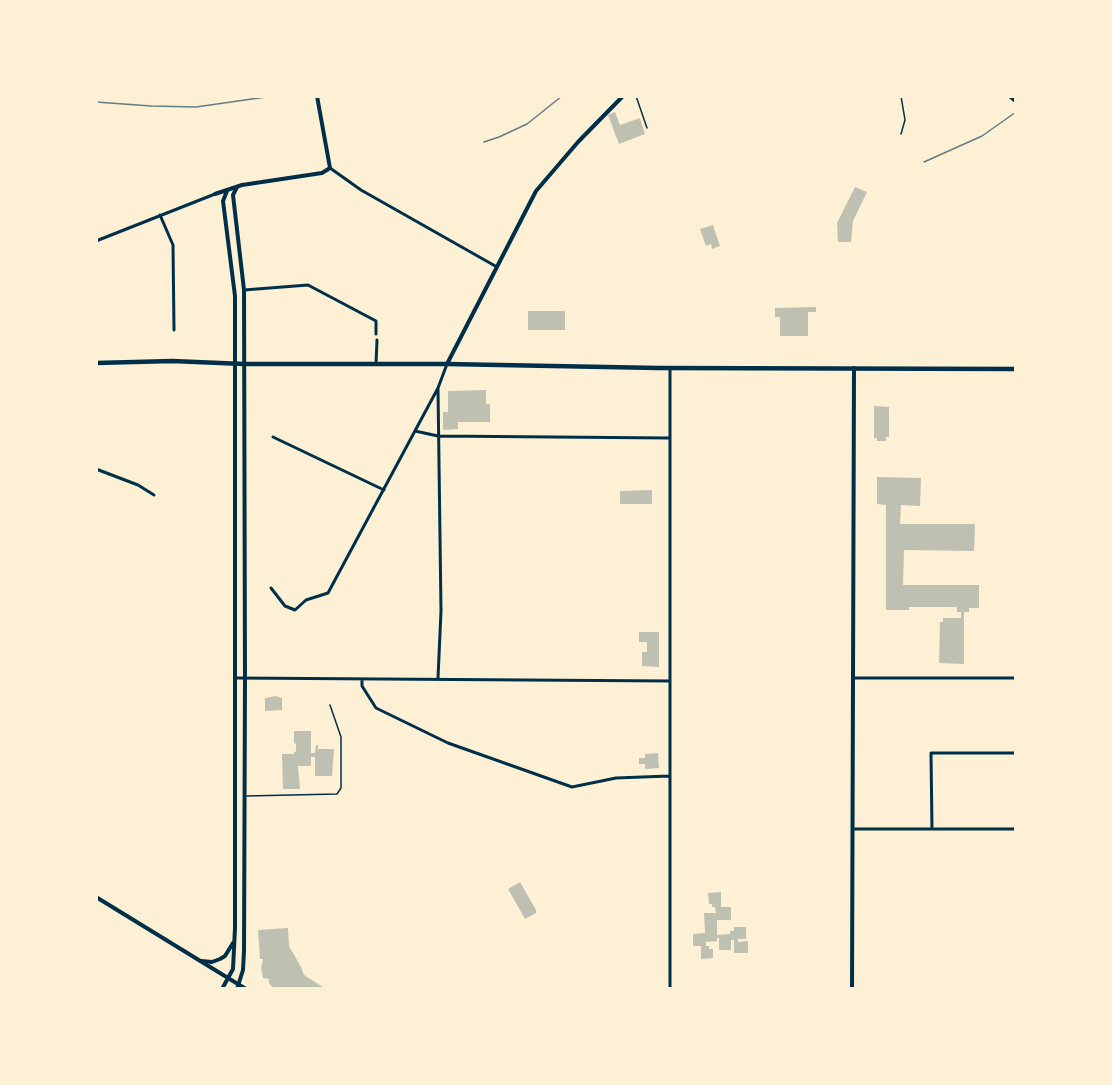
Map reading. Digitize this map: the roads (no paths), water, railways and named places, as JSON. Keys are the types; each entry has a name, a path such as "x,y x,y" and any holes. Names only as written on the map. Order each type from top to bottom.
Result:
{"main road":[{"path":"215,194 237,187 322,173 330,168 317,96"},
{"path":"447,364 536,191 578,142 623,96"},
{"path":"237,187 233,195 244,290 245,678 243,970 238,987"},
{"path":"222,989 233,969 235,937 235,296 223,201 227,191"},
{"path":"215,194 223,201"},
{"path":"96,363 172,361 234,364 1016,369"},
{"path":"852,989 854,369"},
{"path":"96,897 229,978 238,987 246,989"},
{"path":"201,961 212,962 225,956 235,937"}],"street":[{"path":"1009,96 1016,102"},
{"path":"330,168 361,190 497,267"},
{"path":"96,241 215,194"},
{"path":"160,215 174,245 174,330"},
{"path":"244,290 308,285 376,321 376,334"},
{"path":"376,340 376,364"},
{"path":"271,588 285,606 295,610 306,600 328,593 438,388 447,364"},
{"path":"670,368 670,989"},
{"path":"438,388 441,611 438,678"},
{"path":"415,431 438,436 669,438"},
{"path":"273,436 384,490"},
{"path":"96,469 138,485 154,495"},
{"path":"236,678 670,681"},
{"path":"854,678 1016,678"},
{"path":"362,680 362,686 376,708 448,742 562,784 576,788 616,778 669,776"},
{"path":"932,829 931,753 1016,753"},
{"path":"854,829 1016,829"}],"lane":[{"path":"636,96 647,128"},
{"path":"901,96 905,120 901,134"},
{"path":"245,796 337,794 340,788 341,737 330,705"}],"railway":[{"path":"96,102 196,107 273,96"},
{"path":"484,142 527,124 562,96"},
{"path":"924,162 982,136 1016,112"}]}
